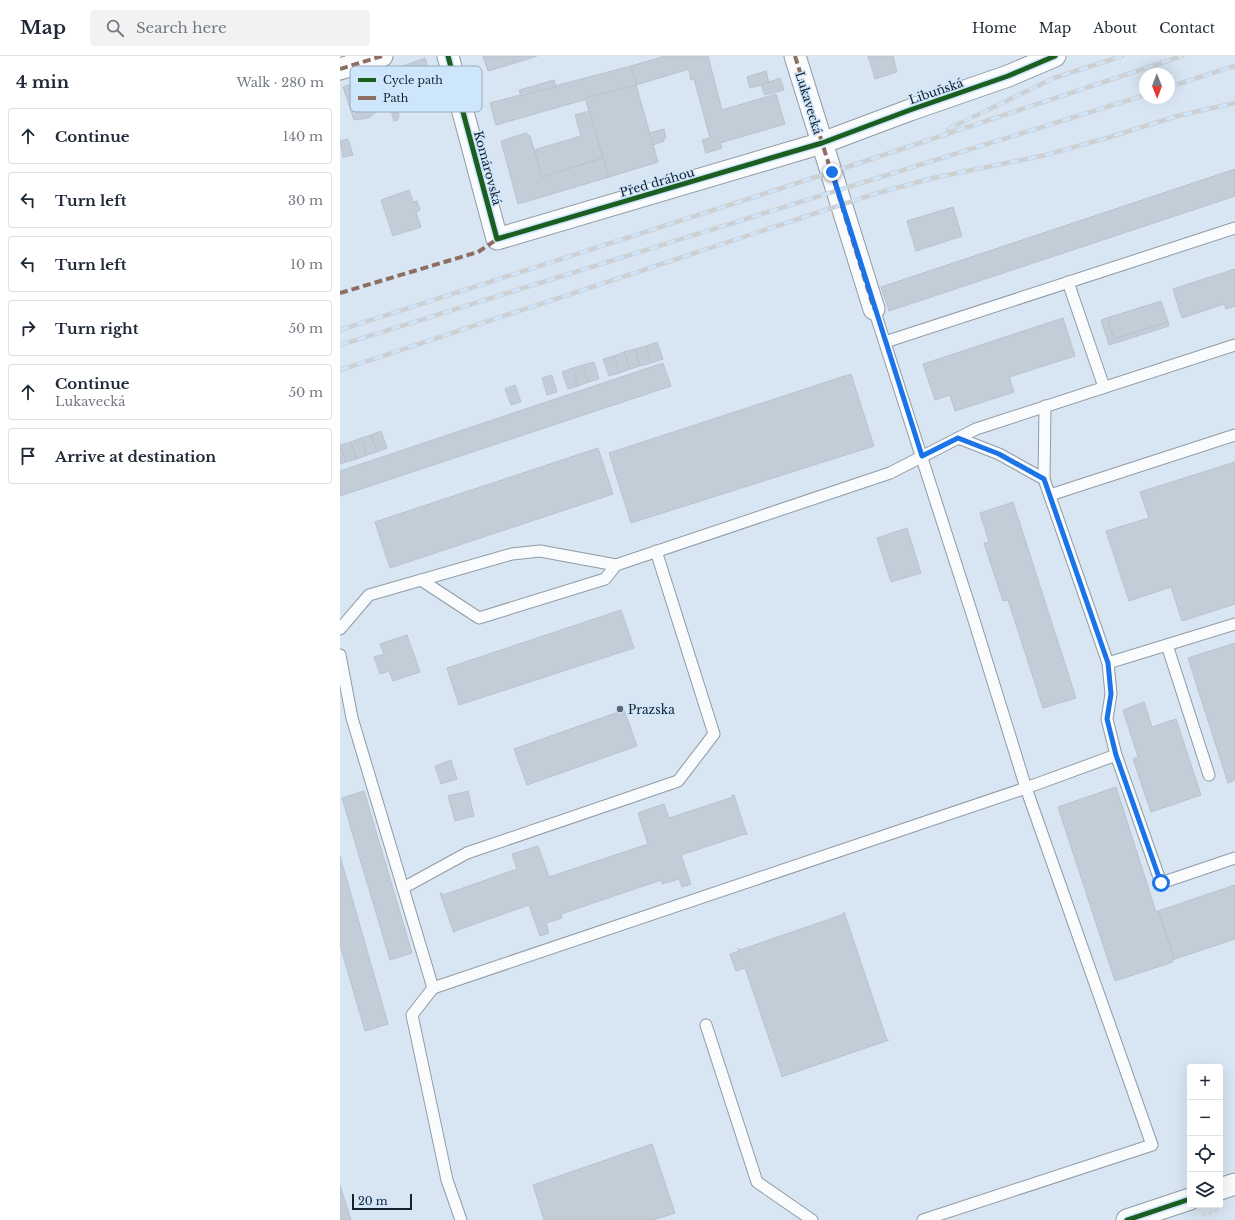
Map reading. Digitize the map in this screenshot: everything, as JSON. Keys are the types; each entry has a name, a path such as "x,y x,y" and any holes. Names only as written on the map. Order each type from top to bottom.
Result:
{"street":[{"path":"340,69 382,56"},
{"name":"Komárovská","path":"448,56 451,66"},
{"name":"Lukavecká","path":"795,56 874,309"},
{"name":"Libuňská","path":"822,143 910,110 1008,76 1055,56"},
{"name":"Komárovská","path":"463,112 497,239"},
{"name":"Před dráhou","path":"497,239 822,143"},
{"path":"1223,1188 1235,1184"},
{"path":"1127,1220 1194,1208"}],"lane":[{"path":"885,342 1235,228"},
{"path":"1068,282 1104,387"},
{"path":"874,309 922,456 1026,788 1152,1145 923,1220"},
{"path":"340,629 369,595 512,554 540,551 616,565 890,473 976,429 1235,345"},
{"path":"1045,406 1044,479 1108,663 1111,694 1107,719 1116,755 1161,883 1235,858"},
{"path":"1050,495 1235,435"},
{"path":"958,438 999,454 1044,479"},
{"path":"403,888 467,852 678,781 714,734 656,551"},
{"path":"421,580 479,618 605,579 616,565"},
{"path":"1108,663 1235,624"},
{"path":"1167,645 1209,775"},
{"path":"340,655 352,718 433,988"},
{"path":"461,1220 447,1180 412,1015 433,988 1026,788 1116,755"},
{"path":"706,1025 757,1182 812,1220"}],"path":[{"path":"1194,1208 1220,1210"}],"building":[{"path":"483,56 513,56 515,63 488,71"},
{"path":"513,56 537,56 515,63"},
{"path":"665,56 708,56 722,110 776,94 785,124 720,143 722,148 706,153 702,140 710,138 694,79 691,80 689,69 636,85 631,66"},
{"path":"868,56 893,56 897,72 875,79"},
{"path":"425,58 428,66 403,66"},
{"path":"631,66 636,85 496,125 490,103"},
{"path":"766,71 769,83 750,88 747,77"},
{"path":"780,78 784,90 765,95 761,85"},
{"path":"554,80 556,87 539,91 537,85"},
{"path":"350,85 350,108 343,87"},
{"path":"537,85 539,91 521,96 519,90"},
{"path":"636,85 658,162 609,177 585,98"},
{"path":"589,111 603,158 542,177 534,150 581,136 575,115"},
{"path":"351,112 375,112 369,118 354,120"},
{"path":"392,112 398,112 398,120 394,121"},
{"path":"664,129 666,138 664,138 664,141 653,145 649,133"},
{"path":"526,133 530,136 542,177 603,158 609,177 518,204 501,141"},
{"path":"348,139 353,155 343,157 340,141"},
{"path":"1235,169 1235,196 889,311 881,287"},
{"path":"409,190 413,202 417,201 420,210 416,212 421,227 393,236 381,200"},
{"path":"953,207 962,236 916,251 907,221"},
{"path":"1235,269 1235,306 1226,309 1224,304 1182,318 1173,289"},
{"path":"1161,301 1168,322 1114,339 1107,318"},
{"path":"1063,318 1075,356 1009,377 1014,392 955,411 950,395 935,400 923,364"},
{"path":"1107,318 1114,339 1168,322 1169,326 1109,345 1101,320"},
{"path":"657,342 663,359 651,363 646,346"},
{"path":"646,346 651,363 640,366 635,349"},
{"path":"635,349 640,366 630,369 624,352"},
{"path":"624,352 630,369 619,373 614,356"},
{"path":"614,356 619,373 609,376 603,359"},
{"path":"594,362 599,379 588,382 583,365"},
{"path":"663,363 671,386 340,496 340,471"},
{"path":"583,365 588,382 578,386 573,368"},
{"path":"573,368 578,386 568,389 562,372"},
{"path":"851,374 874,446 631,523 609,453"},
{"path":"552,375 557,392 547,395 542,378"},
{"path":"515,385 521,402 511,405 505,389"},
{"path":"381,431 387,448 377,452 371,435"},
{"path":"371,435 377,452 367,455 361,438"},
{"path":"361,438 367,455 356,459 351,442"},
{"path":"351,442 356,459 346,462 340,445"},
{"path":"340,445 346,462 340,464"},
{"path":"598,448 613,494 390,568 375,522"},
{"path":"1235,462 1235,604 1182,621 1171,587 1129,601 1106,531 1149,518 1140,492"},
{"path":"1013,502 1076,698 1043,708 1008,600 1003,601 984,543 989,542 980,513"},
{"path":"907,528 921,573 891,582 877,538"},
{"path":"621,610 634,648 459,705 447,668"},
{"path":"407,635 420,672 393,681 389,671 380,674 374,657 384,654 380,644"},
{"path":"1235,643 1235,780 1228,783 1188,658"},
{"path":"1144,702 1152,727 1176,719 1201,795 1151,812 1133,759 1138,757 1123,710"},
{"path":"624,710 637,746 527,785 514,749"},
{"path":"451,760 457,779 441,784 435,766"},
{"path":"1116,787 1156,912 1158,911 1175,959 1172,960 1173,962 1115,981 1058,807"},
{"path":"364,791 412,953 390,960 342,798"},
{"path":"468,791 474,816 455,821 448,796"},
{"path":"732,795 734,795 747,835 745,834 681,855 691,884 682,887 679,879 662,884 661,880 561,914 562,918 546,923 549,933 540,936 529,905 455,931 454,933 440,893 443,895 517,869 512,854 538,846 549,877 648,844 638,813 664,804 669,818 733,797"},
{"path":"340,856 388,1024 365,1031 340,945"},
{"path":"1235,885 1235,939 1175,959 1158,911"},
{"path":"844,912 887,1040 889,1040 781,1077 782,1076 745,968 736,971 730,954 739,951 738,948 740,950 844,914"},
{"path":"652,1144 675,1213 653,1220 544,1220 533,1185"},
{"path":"340,1185 351,1220 340,1220"}],"railway":[{"path":"948,129 1054,78 1122,56"},
{"path":"340,330 832,172 1182,56"},
{"path":"1175,85 1235,66"},
{"path":"340,345 1139,97"},
{"path":"340,370 874,194 933,178 1046,155 1177,116 1235,103"}],"marked path":[{"path":"340,69 382,56"},
{"path":"795,56 874,309"},
{"path":"340,293 478,252 499,238"}],"cycle path":[{"path":"448,56 451,66"},
{"path":"463,112 497,239 822,143 910,110 1008,76 1055,56"},
{"path":"1127,1220 1187,1200"}],"place":[{"name":"Prazska","path":"620,709"}],"route":[{"path":"832,172 874,309 922,456 958,438 999,454 1044,479 1108,663 1111,694 1107,719 1116,755 1161,883"}]}
